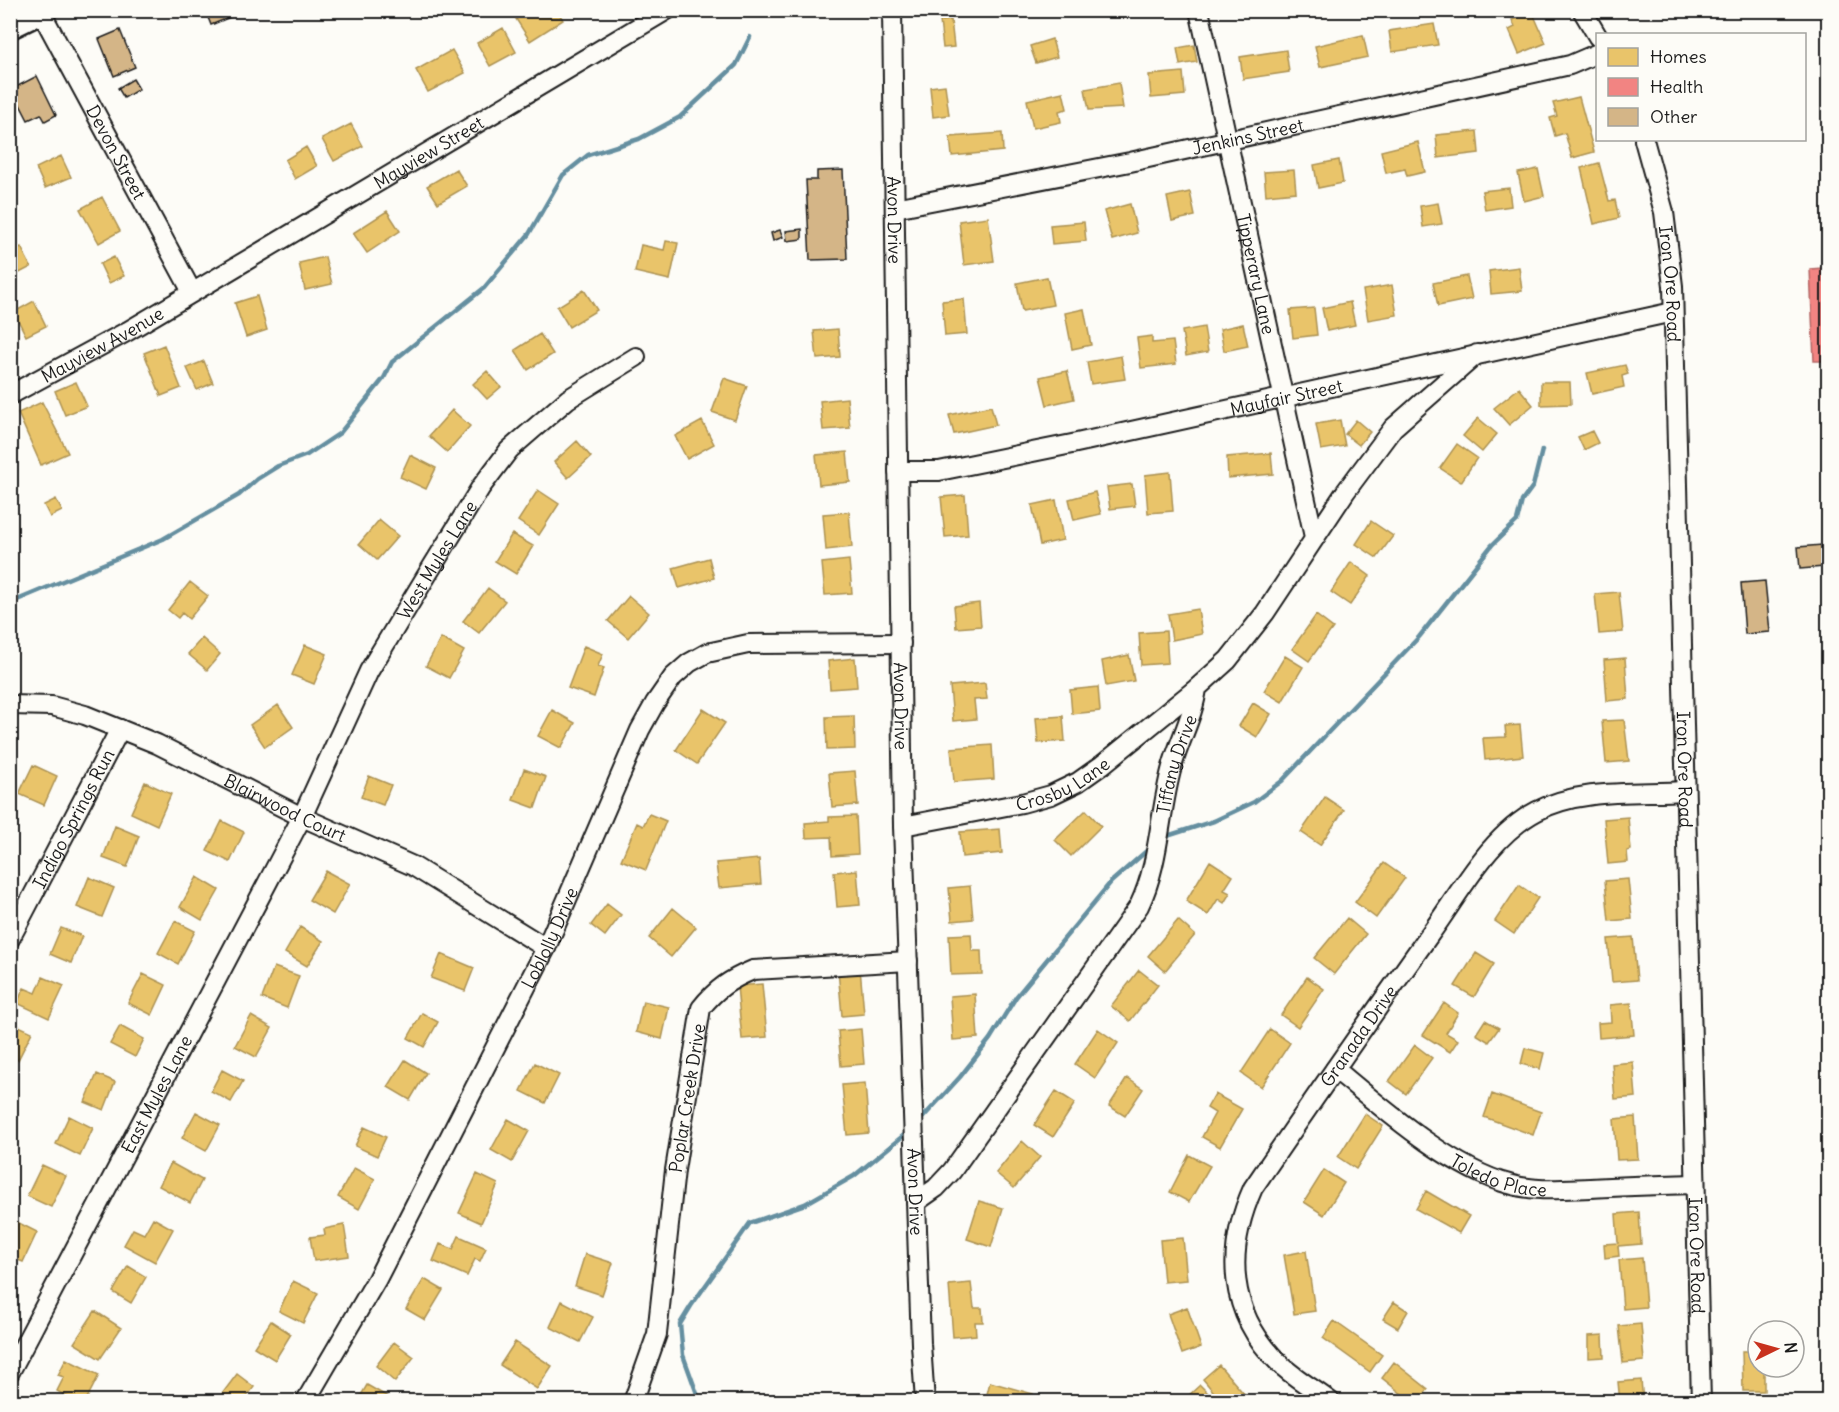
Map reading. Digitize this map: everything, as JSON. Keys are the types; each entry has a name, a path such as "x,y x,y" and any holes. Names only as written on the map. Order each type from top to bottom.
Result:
{"main road":[{"path":"10,27 43,11"}],"street":[{"name":"Mayview Street","path":"192,292 668,10"},
{"name":"Avon Drive","path":"892,10 903,826 925,1401"},
{"name":"Tipperary Lane","path":"1199,10 1314,537"},
{"path":"1582,10 1596,34"},
{"name":"Devon Street","path":"43,11 192,292"},
{"name":"Jenkins Street","path":"895,208 930,203 1228,140 1570,65 1596,54"},
{"name":"Iron Ore Road","path":"1644,141 1664,212 1673,312 1701,1401"},
{"name":"Mayview Avenue","path":"10,395 192,292"},
{"name":"Mayfair Street","path":"898,471 939,471 1673,312"},
{"path":"1197,688 1228,660 1265,613 1314,537 1393,428 1477,354"},
{"name":"West Myles Lane","path":"302,817 369,671 481,487 508,450 533,427 568,399 636,357"},
{"name":"Loblolly Drive","path":"305,1401 377,1279 546,948 640,730 673,677 689,663 707,653 748,644 901,643"},
{"name":"Crosby Lane","path":"903,826 1022,803 1051,795 1078,782 1102,765 1197,688"},
{"name":"Tiffany Drive","path":"916,1202 936,1188 952,1171 1139,906 1153,870 1166,791 1181,739 1196,703 1197,688"},
{"name":"Blairwood Court","path":"10,705 52,706 157,744 302,817 413,866 546,948"},
{"name":"Indigo Springs Run","path":"10,939 120,729"},
{"name":"Granada Drive","path":"1331,1401 1280,1364 1261,1344 1241,1303 1234,1268 1237,1231 1253,1188 1487,855 1518,823 1541,809 1579,797 1685,791"},
{"name":"East Myles Lane","path":"10,1372 302,817"},
{"name":"Poplar Creek Drive","path":"633,1401 657,1334 675,1170 701,1008 715,991 733,978 753,970 908,961"},
{"name":"Toledo Place","path":"1335,1069 1429,1141 1485,1176 1509,1185 1544,1189 1695,1184"}],"building: Homes":[{"path":"530,10 557,10 563,20 530,41 516,19"},
{"path":"1532,11 1546,43 1519,54 1509,30 1515,27 1512,20"},
{"path":"951,20 954,47 943,48 940,21"},
{"path":"1434,24 1438,45 1392,52 1389,31"},
{"path":"503,28 516,52 490,66 477,43"},
{"path":"1363,35 1368,57 1320,67 1315,46"},
{"path":"1052,39 1057,57 1036,63 1030,46"},
{"path":"1194,45 1197,62 1180,65 1177,48"},
{"path":"452,50 465,73 428,92 416,70"},
{"path":"1286,50 1289,72 1243,79 1240,57"},
{"path":"1183,72 1185,95 1151,98 1149,75"},
{"path":"1119,83 1123,108 1089,110 1085,89"},
{"path":"945,85 949,115 933,117 930,87"},
{"path":"1063,92 1067,109 1059,111 1061,122 1033,128 1027,100"},
{"path":"1579,97 1594,152 1572,158 1565,133 1555,136 1550,118 1557,116 1553,103"},
{"path":"351,124 363,146 334,161 322,139"},
{"path":"1477,131 1479,153 1438,158 1436,135"},
{"path":"1002,133 1003,151 952,156 950,137"},
{"path":"1418,142 1425,172 1407,176 1405,169 1386,173 1381,151"},
{"path":"306,147 317,166 295,179 285,160"},
{"path":"61,156 71,177 45,188 36,168"},
{"path":"1339,160 1343,183 1318,188 1314,165"},
{"path":"1599,163 1609,201 1615,200 1619,218 1594,224 1581,168"},
{"path":"456,169 467,186 438,203 427,186"},
{"path":"1538,169 1544,196 1524,201 1518,173"},
{"path":"1294,170 1296,192 1266,195 1264,172"},
{"path":"1509,188 1511,206 1485,210 1482,191"},
{"path":"1190,192 1195,216 1172,221 1167,197"},
{"path":"102,197 120,231 99,243 80,209"},
{"path":"1438,203 1442,224 1423,227 1420,206"},
{"path":"1130,204 1137,233 1112,240 1104,211"},
{"path":"387,211 400,231 367,253 353,233"},
{"path":"988,217 994,261 964,265 959,221"},
{"path":"1084,222 1086,241 1052,244 1050,225"},
{"path":"666,241 678,243 670,280 635,272 641,245 664,250"},
{"path":"21,247 31,267 10,278 10,252"},
{"path":"114,257 124,276 109,283 100,264"},
{"path":"325,257 332,284 305,290 299,263"},
{"path":"1519,267 1522,291 1491,294 1489,271"},
{"path":"1467,276 1472,299 1438,306 1433,283"},
{"path":"1047,277 1053,305 1022,311 1017,283"},
{"path":"1392,285 1397,315 1368,320 1363,290"},
{"path":"584,290 597,310 569,327 557,307"},
{"path":"257,296 267,330 246,337 235,303"},
{"path":"964,299 967,334 945,336 942,301"},
{"path":"34,301 46,326 26,336 14,312"},
{"path":"1350,302 1355,325 1327,331 1322,308"},
{"path":"1314,308 1317,335 1293,338 1290,310"},
{"path":"1084,309 1091,345 1072,349 1065,313"},
{"path":"1243,324 1248,346 1224,351 1220,329"},
{"path":"1204,327 1208,352 1186,356 1182,331"},
{"path":"838,329 840,357 817,359 814,331"},
{"path":"540,334 553,354 528,370 515,350"},
{"path":"1152,336 1152,343 1173,341 1176,364 1141,368 1137,338"},
{"path":"164,345 181,388 161,396 144,353"},
{"path":"1121,356 1125,379 1091,384 1087,362"},
{"path":"204,361 213,383 197,390 187,368"},
{"path":"1625,365 1628,374 1622,376 1624,387 1592,394 1587,373"},
{"path":"487,371 501,387 487,399 473,384"},
{"path":"1067,371 1074,399 1047,405 1040,377"},
{"path":"724,378 747,386 735,420 712,412"},
{"path":"76,382 87,406 65,415 55,391"},
{"path":"1541,382 1570,382 1571,404 1541,405"},
{"path":"1519,388 1533,405 1509,425 1494,408"},
{"path":"847,398 850,428 823,430 820,401"},
{"path":"42,402 68,453 41,465 18,413"},
{"path":"991,406 996,425 954,434 949,415"},
{"path":"452,410 470,426 447,452 429,436"},
{"path":"1478,418 1497,434 1482,452 1463,436"},
{"path":"1340,420 1345,446 1321,450 1316,424"},
{"path":"1356,420 1370,432 1359,445 1345,434"},
{"path":"702,421 714,444 687,459 675,436"},
{"path":"1592,431 1598,443 1584,450 1578,437"},
{"path":"577,441 591,457 568,478 554,462"},
{"path":"1457,444 1477,458 1461,482 1440,468"},
{"path":"847,452 850,482 819,485 816,455"},
{"path":"1271,453 1273,474 1228,478 1227,457"},
{"path":"410,455 436,468 426,489 400,477"},
{"path":"1170,472 1173,511 1148,513 1145,475"},
{"path":"1132,484 1135,506 1110,509 1107,487"},
{"path":"538,490 559,504 539,535 518,521"},
{"path":"1095,492 1101,514 1074,520 1069,499"},
{"path":"965,495 968,535 945,537 941,497"},
{"path":"56,499 62,511 50,517 44,505"},
{"path":"1056,500 1063,540 1040,545 1032,505"},
{"path":"849,512 852,547 826,550 823,514"},
{"path":"379,520 398,536 377,560 359,544"},
{"path":"1371,521 1393,536 1377,558 1356,544"},
{"path":"512,534 533,546 516,574 495,561"},
{"path":"709,558 714,578 679,588 673,568"},
{"path":"849,560 852,593 825,595 822,563"},
{"path":"1351,562 1370,576 1350,605 1331,592"},
{"path":"190,582 208,596 189,619 182,613 178,618 168,610"},
{"path":"488,588 505,601 479,633 463,621"},
{"path":"1619,592 1623,632 1599,634 1595,594"},
{"path":"629,596 649,613 628,638 608,621"},
{"path":"979,603 981,626 956,628 954,606"},
{"path":"1198,609 1202,634 1172,640 1168,614"},
{"path":"1316,615 1333,628 1309,661 1292,649"},
{"path":"1166,631 1168,663 1141,665 1139,633"},
{"path":"202,638 220,654 207,670 188,654"},
{"path":"441,638 464,651 449,678 426,666"},
{"path":"305,645 327,654 314,684 292,675"},
{"path":"584,646 603,654 598,666 604,668 594,697 568,688"},
{"path":"1129,655 1134,681 1106,686 1102,661"},
{"path":"1285,656 1303,667 1282,702 1264,691"},
{"path":"855,658 857,687 830,689 828,661"},
{"path":"1625,658 1628,699 1607,701 1604,660"},
{"path":"985,683 987,699 974,700 976,719 953,721 950,686"},
{"path":"1098,687 1100,711 1072,714 1070,690"},
{"path":"1253,703 1271,714 1257,737 1239,726"},
{"path":"278,705 293,727 265,747 250,725"},
{"path":"703,709 725,723 697,764 676,750"},
{"path":"552,710 575,723 561,748 538,736"},
{"path":"854,716 855,749 827,750 826,717"},
{"path":"1063,716 1065,741 1038,743 1036,718"},
{"path":"1624,720 1629,761 1606,763 1602,721"},
{"path":"1520,725 1523,756 1485,760 1483,738 1506,737 1505,726"},
{"path":"992,745 994,779 954,782 951,748"},
{"path":"33,765 57,776 44,805 19,794"},
{"path":"524,769 546,777 535,808 513,800"},
{"path":"855,771 858,805 832,807 829,773"},
{"path":"369,776 391,785 383,805 361,797"},
{"path":"145,782 171,794 157,825 131,813"},
{"path":"1325,797 1344,810 1320,845 1301,832"},
{"path":"1086,810 1101,826 1071,856 1055,840"},
{"path":"649,814 666,821 646,870 621,860 637,823 643,826"},
{"path":"856,816 858,854 832,856 831,837 806,838 805,823 829,821 829,817"},
{"path":"1628,817 1631,850 1627,851 1628,862 1608,864 1604,819"},
{"path":"222,821 244,832 230,862 207,851"},
{"path":"115,826 139,836 127,867 103,858"},
{"path":"1000,829 1002,853 962,857 960,832"},
{"path":"759,859 761,884 719,888 716,863"},
{"path":"1210,861 1233,876 1224,890 1230,893 1224,903 1218,899 1208,915 1186,901"},
{"path":"1384,863 1405,878 1376,918 1355,902"},
{"path":"857,870 860,905 837,907 834,872"},
{"path":"326,871 350,884 333,914 309,900"},
{"path":"89,877 114,888 102,917 77,907"},
{"path":"197,877 219,890 202,920 180,907"},
{"path":"1628,879 1632,919 1609,921 1605,881"},
{"path":"1519,885 1538,898 1514,934 1495,921"},
{"path":"970,886 973,919 952,921 949,888"},
{"path":"607,904 621,915 605,936 591,925"},
{"path":"673,908 696,927 671,957 649,938"},
{"path":"1347,918 1366,934 1334,974 1314,958"},
{"path":"1178,920 1195,935 1165,971 1148,956"},
{"path":"175,921 195,931 178,964 158,953"},
{"path":"300,927 323,941 307,966 285,953"},
{"path":"61,928 82,936 71,963 50,954"},
{"path":"971,934 972,951 981,951 982,974 951,975 949,935"},
{"path":"1633,937 1637,980 1612,982 1608,939"},
{"path":"1476,953 1494,964 1474,997 1455,986"},
{"path":"441,954 474,968 465,991 431,978"},
{"path":"274,967 299,976 287,1008 262,998"},
{"path":"860,968 864,1014 842,1016 838,970"},
{"path":"1139,970 1158,985 1130,1021 1111,1006"},
{"path":"143,974 166,985 152,1015 128,1003"},
{"path":"43,977 64,986 49,1018 17,1003 24,988 36,993"},
{"path":"1307,977 1324,989 1298,1027 1281,1015"},
{"path":"762,984 767,1037 742,1039 737,986"},
{"path":"975,994 978,1038 953,1040 950,996"},
{"path":"643,1001 669,1007 662,1039 636,1032"},
{"path":"1444,1003 1458,1013 1446,1033 1458,1040 1450,1052 1423,1035"},
{"path":"1631,1003 1634,1035 1599,1038 1598,1023 1611,1022 1610,1005"},
{"path":"422,1013 438,1022 424,1047 408,1038"},
{"path":"251,1016 272,1028 256,1057 235,1046"},
{"path":"1485,1020 1499,1028 1489,1042 1476,1034"},
{"path":"10,1022 32,1032 18,1060 10,1057"},
{"path":"120,1026 144,1039 135,1057 110,1044"},
{"path":"861,1029 864,1064 841,1066 838,1031"},
{"path":"1098,1029 1118,1043 1095,1078 1075,1064"},
{"path":"1270,1029 1290,1043 1261,1087 1241,1073"},
{"path":"1415,1045 1432,1058 1406,1094 1389,1081"},
{"path":"1525,1048 1544,1053 1540,1069 1521,1064"},
{"path":"405,1060 426,1073 410,1100 388,1087"},
{"path":"1633,1062 1636,1097 1615,1099 1612,1064"},
{"path":"535,1063 559,1075 545,1103 521,1091"},
{"path":"222,1070 243,1081 231,1102 211,1091"},
{"path":"97,1074 115,1082 104,1110 85,1102"},
{"path":"1127,1078 1143,1089 1125,1116 1109,1106"},
{"path":"865,1083 869,1133 847,1135 842,1085"},
{"path":"1056,1091 1075,1103 1053,1137 1034,1125"},
{"path":"1215,1094 1242,1109 1220,1147 1202,1137 1215,1113 1207,1108"},
{"path":"1492,1094 1541,1112 1533,1135 1484,1117"},
{"path":"196,1112 220,1125 206,1151 182,1138"},
{"path":"1365,1114 1383,1126 1356,1169 1338,1157"},
{"path":"69,1116 93,1128 80,1156 56,1144"},
{"path":"1635,1117 1638,1159 1617,1160 1614,1119"},
{"path":"508,1119 529,1131 512,1162 491,1150"},
{"path":"364,1127 386,1137 377,1156 355,1146"},
{"path":"1022,1141 1040,1157 1014,1188 996,1173"},
{"path":"1189,1155 1210,1166 1189,1202 1170,1192"},
{"path":"171,1163 202,1180 190,1203 159,1186"},
{"path":"42,1165 66,1176 51,1207 27,1196"},
{"path":"354,1168 375,1179 359,1209 338,1197"},
{"path":"1324,1170 1344,1183 1324,1215 1304,1202"},
{"path":"477,1174 498,1184 481,1223 459,1213"},
{"path":"1426,1191 1469,1216 1459,1233 1416,1209"},
{"path":"979,1201 1003,1208 991,1247 967,1239"},
{"path":"1639,1212 1641,1244 1618,1246 1619,1256 1605,1258 1604,1244 1618,1243 1616,1214"},
{"path":"153,1218 173,1229 155,1262 124,1245 133,1229 144,1234"},
{"path":"15,1221 37,1232 23,1262 10,1257 10,1231"},
{"path":"344,1225 349,1256 314,1261 310,1237 325,1235 324,1229"},
{"path":"459,1236 486,1248 480,1261 475,1259 467,1276 433,1261 440,1244 453,1249"},
{"path":"1183,1238 1187,1280 1164,1282 1160,1240"},
{"path":"1306,1251 1315,1311 1294,1314 1284,1255"},
{"path":"585,1254 613,1263 602,1295 575,1286"},
{"path":"1642,1258 1646,1307 1623,1309 1619,1260"},
{"path":"128,1266 146,1277 131,1303 113,1292"},
{"path":"424,1279 443,1290 425,1320 406,1309"},
{"path":"293,1281 318,1293 303,1323 279,1311"},
{"path":"971,1283 974,1308 982,1308 983,1322 975,1322 976,1335 953,1337 949,1285"},
{"path":"562,1301 593,1317 580,1342 550,1327"},
{"path":"1394,1302 1408,1311 1398,1328 1383,1319"},
{"path":"1187,1307 1201,1347 1182,1354 1168,1314"},
{"path":"95,1311 121,1328 100,1359 74,1343"},
{"path":"271,1321 291,1334 275,1360 254,1347"},
{"path":"1334,1321 1382,1355 1370,1372 1323,1338"},
{"path":"1641,1324 1644,1361 1623,1363 1619,1326"},
{"path":"1603,1335 1604,1357 1589,1358 1589,1336"},
{"path":"394,1342 414,1357 395,1382 376,1366"},
{"path":"515,1342 552,1366 537,1389 500,1365"},
{"path":"1742,1351 1746,1351 1746,1379 1764,1379 1764,1391 1743,1391"},
{"path":"66,1359 99,1375 85,1402 77,1402 57,1391 64,1377 58,1375"},
{"path":"1394,1362 1428,1389 1419,1402 1412,1402 1382,1378"},
{"path":"1219,1365 1245,1395 1238,1402 1222,1402 1203,1379"},
{"path":"237,1374 254,1387 243,1402 216,1402"},
{"path":"1641,1380 1643,1402 1620,1402 1618,1382"},
{"path":"990,1382 1033,1394 1031,1402 985,1402"},
{"path":"367,1385 388,1397 385,1402 357,1402"},
{"path":"1200,1385 1210,1395 1204,1402 1192,1402 1187,1397"},
{"path":"1444,1395 1454,1402 1440,1402"}],"building: Health":[{"path":"1822,254 1828,254 1828,374 1825,374 1825,361 1814,361 1810,269 1823,268"}],"building: Other":[{"path":"205,10 244,10 245,11 211,25"},
{"path":"120,30 135,67 114,76 99,39"},
{"path":"37,76 56,115 45,121 41,114 28,120 12,89"},
{"path":"133,79 139,89 124,98 118,88"},
{"path":"843,170 847,259 810,260 806,180 817,180 817,171"},
{"path":"802,229 802,239 787,241 786,231"},
{"path":"780,230 783,237 773,241 771,233"},
{"path":"1822,545 1824,567 1800,569 1798,547"},
{"path":"1765,581 1770,632 1745,634 1741,583"}],"waterway":[{"path":"10,603 163,539 239,495 257,479 278,466 307,455 340,433 384,378 392,362 484,288 529,234 563,175 588,155 639,139 680,117 736,65 750,37"},
{"path":"1164,837 1214,821 1254,802 1282,781 1419,637 1492,545 1517,521 1522,501 1533,486 1542,450"},
{"path":"917,1124 960,1077 990,1039 1016,997 1111,882 1151,847"},
{"path":"700,1402 683,1355 680,1324 750,1223 805,1204 854,1176 909,1131"}]}
